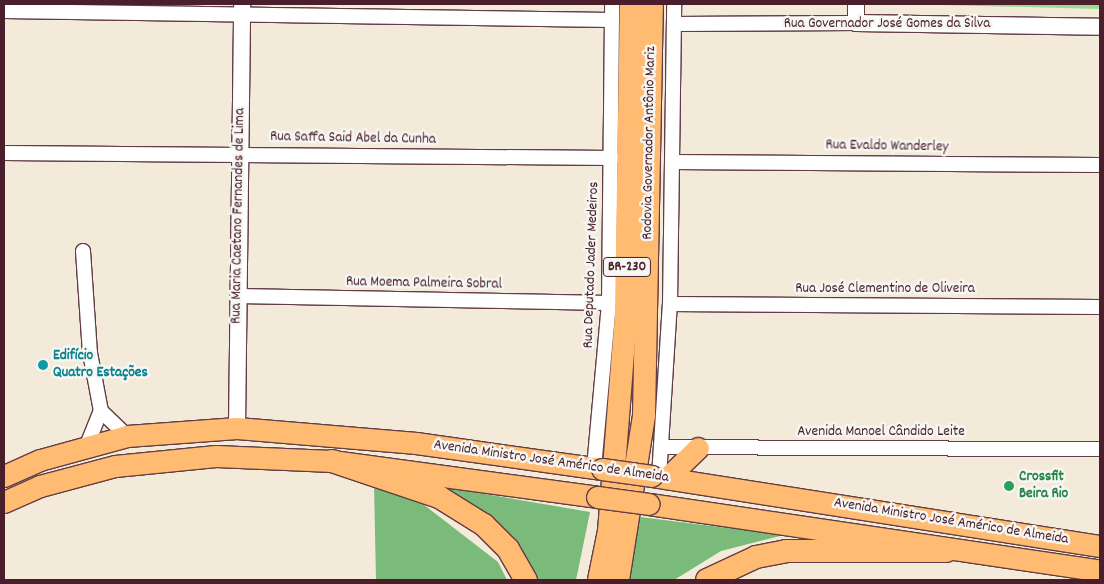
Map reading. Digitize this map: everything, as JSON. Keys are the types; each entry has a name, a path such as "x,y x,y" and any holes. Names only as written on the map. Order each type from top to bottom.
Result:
{"highway":[{"name":"Rodovia Governador Antônio Mariz","path":"599,580 612,494 626,313 631,4"},
{"name":"Rodovia Governador Antônio Mariz","path":"618,580 644,415 652,4"},
{"path":"332,461 439,497 484,526 508,549 526,580"},
{"path":"707,580 756,557 786,551 946,551"}],"main road":[{"name":"Avenida Ministro José Américo de Almeida","path":"4,476 87,445 127,436 237,428 416,443 663,475 1100,546"},
{"path":"663,475 698,448"},
{"name":"Avenida Ministro José Américo de Almeida","path":"4,502 66,479 182,457 332,461 649,504 946,551 1100,571"}],"street":[{"name":"Rua Deputado Jader Medeiros","path":"598,468 609,303 612,158 612,4"},
{"path":"674,4 670,304 661,447 663,475 1100,537"},
{"path":"856,4 856,23"},
{"path":"4,11 242,8 612,20"},
{"name":"Rua Maria Caetano Fernandes de Lima","path":"237,428 242,8"},
{"name":"Rua Governador José Gomes da Silva","path":"674,24 856,23 1100,27"},
{"name":"Rua Saffa Said Abel da Cunha","path":"4,153 612,158"},
{"name":"Rua Evaldo Wanderley","path":"673,162 1100,165"},
{"path":"83,251 90,353 102,411 127,436"},
{"name":"Rua Moema Palmeira Sobral","path":"238,296 609,303"},
{"name":"Rua José Clementino de Oliveira","path":"670,304 1100,307"},
{"path":"87,445 102,411"},
{"name":"Avenida Manoel Cândido Leite","path":"661,447 1100,449"}],"green space":[{"path":"904,4 1100,4 1100,9"},
{"path":"374,483 419,501 498,562 507,580 376,580"},
{"path":"420,483 590,512 576,580 534,580"},
{"path":"632,516 784,535 721,551 674,580 623,580"}],"place":[{"name":"Edifício Quatro Estações","path":"43,365"},
{"name":"Crossfit Beira Rio","path":"1009,486"}]}
